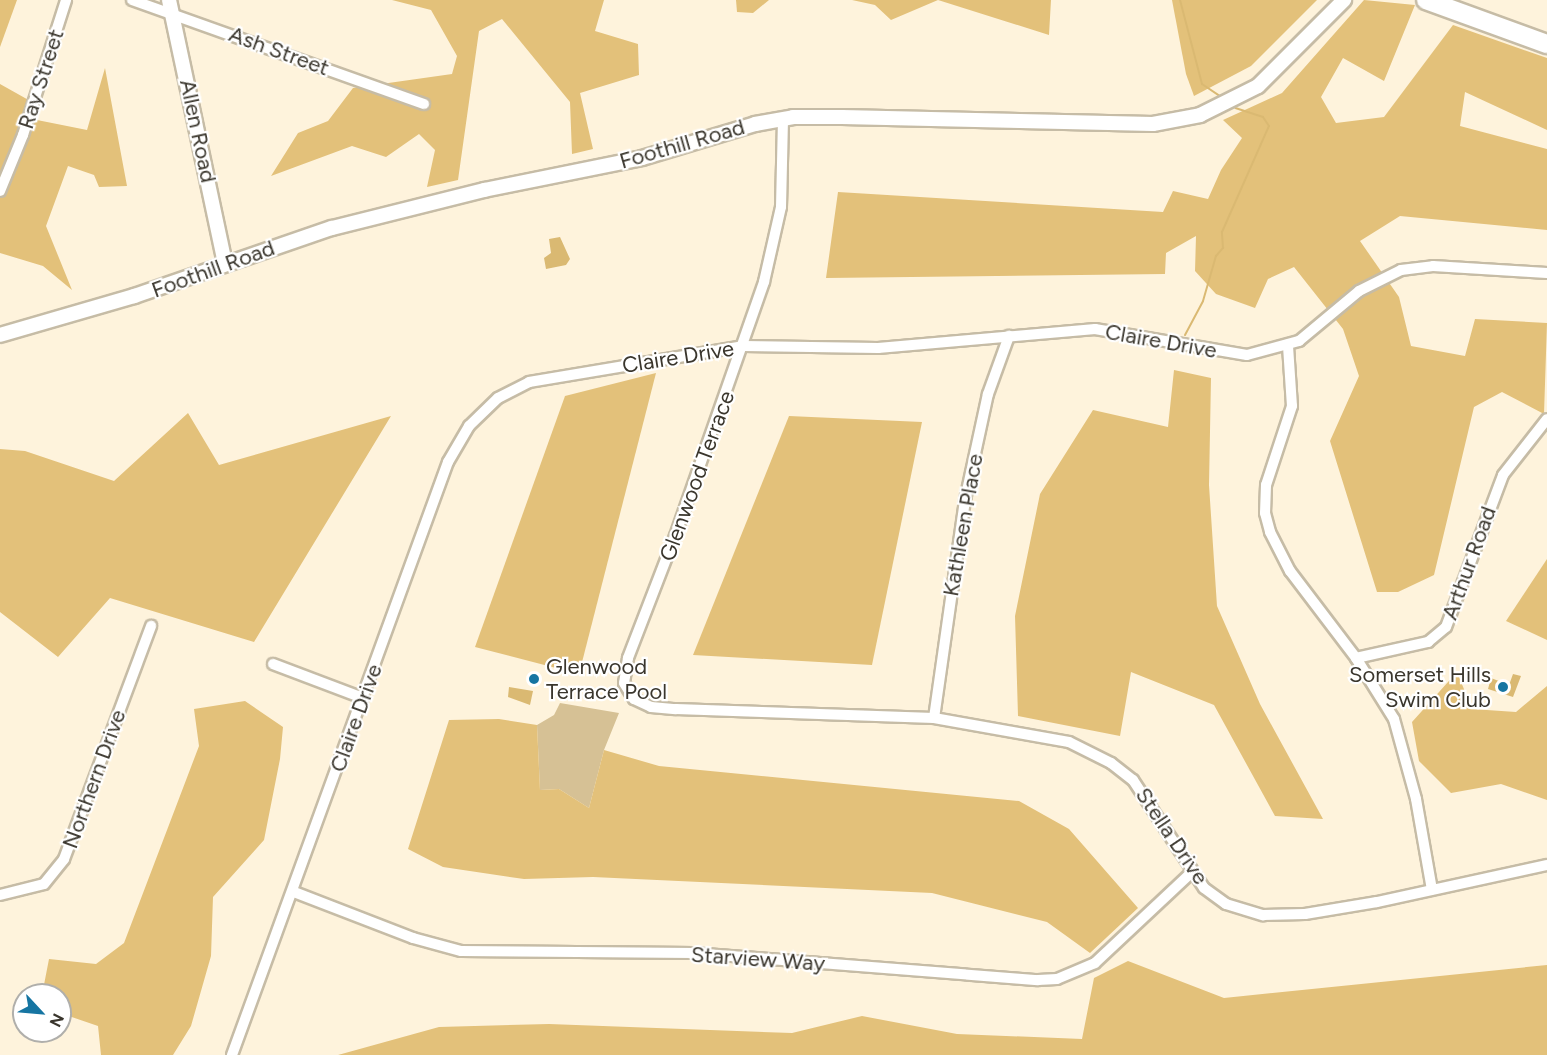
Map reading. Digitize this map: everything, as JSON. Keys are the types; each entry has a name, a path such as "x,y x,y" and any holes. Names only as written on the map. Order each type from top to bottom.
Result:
{"highway":[{"path":"1426,0 1547,44"}],"street":[{"name":"Ray Street","path":"0,191 23,135 66,0"},
{"name":"Ash Street","path":"132,0 424,104"},
{"name":"Allen Road","path":"170,0 225,263"},
{"name":"Foothill Road","path":"0,335 134,296 332,228 484,190 642,159 725,131 783,119 1153,124 1200,115 1258,86 1344,0"},
{"name":"Glenwood Terrace","path":"626,689 628,658 744,346 778,226 783,119"},
{"name":"Claire Drive","path":"232,1055 294,892 448,462 457,444 489,405 529,382 744,346 878,348 1095,329 1247,355 1288,346 1306,336 1359,291 1401,270 1433,266 1547,273"},
{"name":"Kathleen Place","path":"934,718 965,500 988,394 1009,336"},
{"path":"1288,346 1292,406 1266,485 1265,513 1281,558 1356,658 1394,719 1403,742 1432,890"},
{"name":"Arthur Road","path":"1356,658 1428,642 1446,627 1503,476 1547,418"},
{"name":"Northern Drive","path":"0,896 44,884 64,859 151,626"},
{"path":"273,664 363,698"},
{"name":"Stella Drive","path":"626,689 634,699 651,707 934,718 1053,736 1096,753 1133,780 1191,872 1204,888 1226,904 1263,915 1305,914 1547,865"},
{"name":"Starview Way","path":"294,892 414,938 461,951 693,953 1038,980 1057,979 1095,963 1191,872"}],"shaded area":[{"path":"0,0 17,0 0,47"},
{"path":"392,0 604,0 595,31 638,44 639,75 580,93 593,149 572,154 570,102 502,19 479,31 458,180 427,187 435,150 419,134 386,157 352,146 271,176 298,133 328,121 353,88 452,74 457,56 431,10"},
{"path":"736,0 769,0 753,13 737,12"},
{"path":"852,0 938,0 891,20 875,5"},
{"path":"938,0 1051,0 1049,35"},
{"path":"1172,0 1317,0 1251,66 1194,96 1186,74"},
{"path":"1364,0 1415,5 1384,81 1343,58 1321,97 1336,123 1384,117 1453,25 1547,58 1547,130 1465,92 1460,126 1547,149 1547,230 1400,216 1360,241 1399,297 1411,346 1465,356 1475,319 1547,323 1544,414 1502,392 1474,407 1434,575 1398,592 1377,592 1330,441 1359,376 1343,329 1294,267 1268,279 1255,308 1216,294 1195,271 1196,236 1166,253 1165,274 826,278 838,192 1163,212 1173,191 1208,199 1221,170 1242,138 1223,120 1282,93"},
{"path":"105,68 127,186 99,187 94,175 68,166 46,226 72,290 43,266 0,253 0,84 41,107 37,120 87,130"},
{"path":"560,237 570,259 566,265 546,269 544,258 551,253 549,239"},
{"path":"1174,370 1211,378 1209,485 1217,606 1260,704 1323,819 1275,816 1214,705 1131,672 1120,736 1018,716 1015,616 1040,494 1093,410 1168,427"},
{"path":"656,373 579,674 475,647 565,396"},
{"path":"188,413 219,465 391,416 254,642 110,598 58,657 0,612 0,449 25,451 114,481"},
{"path":"789,416 922,422 872,665 693,655"},
{"path":"1547,559 1547,640 1506,621"},
{"path":"1457,672 1472,709 1516,712 1547,686 1547,800 1501,784 1451,793 1419,761 1412,722"},
{"name":"Somerset Hills Swim Club","path":"1513,674 1521,676 1513,697 1488,689 1491,678 1509,685"},
{"path":"509,687 533,691 530,705 508,697"},
{"path":"245,701 283,727 280,759 264,840 213,897 211,956 191,1026 173,1055 101,1055 98,1026 72,1017 72,983 44,983 49,959 96,964 124,943 199,746 194,709"},
{"path":"560,703 619,713 604,750 589,808 559,789 540,790 537,725 554,715"},
{"path":"499,719 537,725 540,790 559,789 589,808 604,750 659,766 1019,801 1069,829 1138,908 1090,953 1047,922 932,893 593,877 524,879 443,867 408,849 449,720"},
{"path":"1128,961 1224,998 1547,965 1547,1055 338,1055 439,1027 549,1024 792,1033 862,1016 957,1034 1082,1039 1094,978"}],"waterway":[{"path":"1180,0 1202,84 1221,97"},
{"path":"1185,335 1203,301 1216,256 1223,248 1222,232 1269,126 1263,117 1235,108"}],"place":[{"name":"Glenwood Terrace Pool","path":"534,679"},
{"name":"Somerset Hills Swim Club","path":"1503,687"}]}
